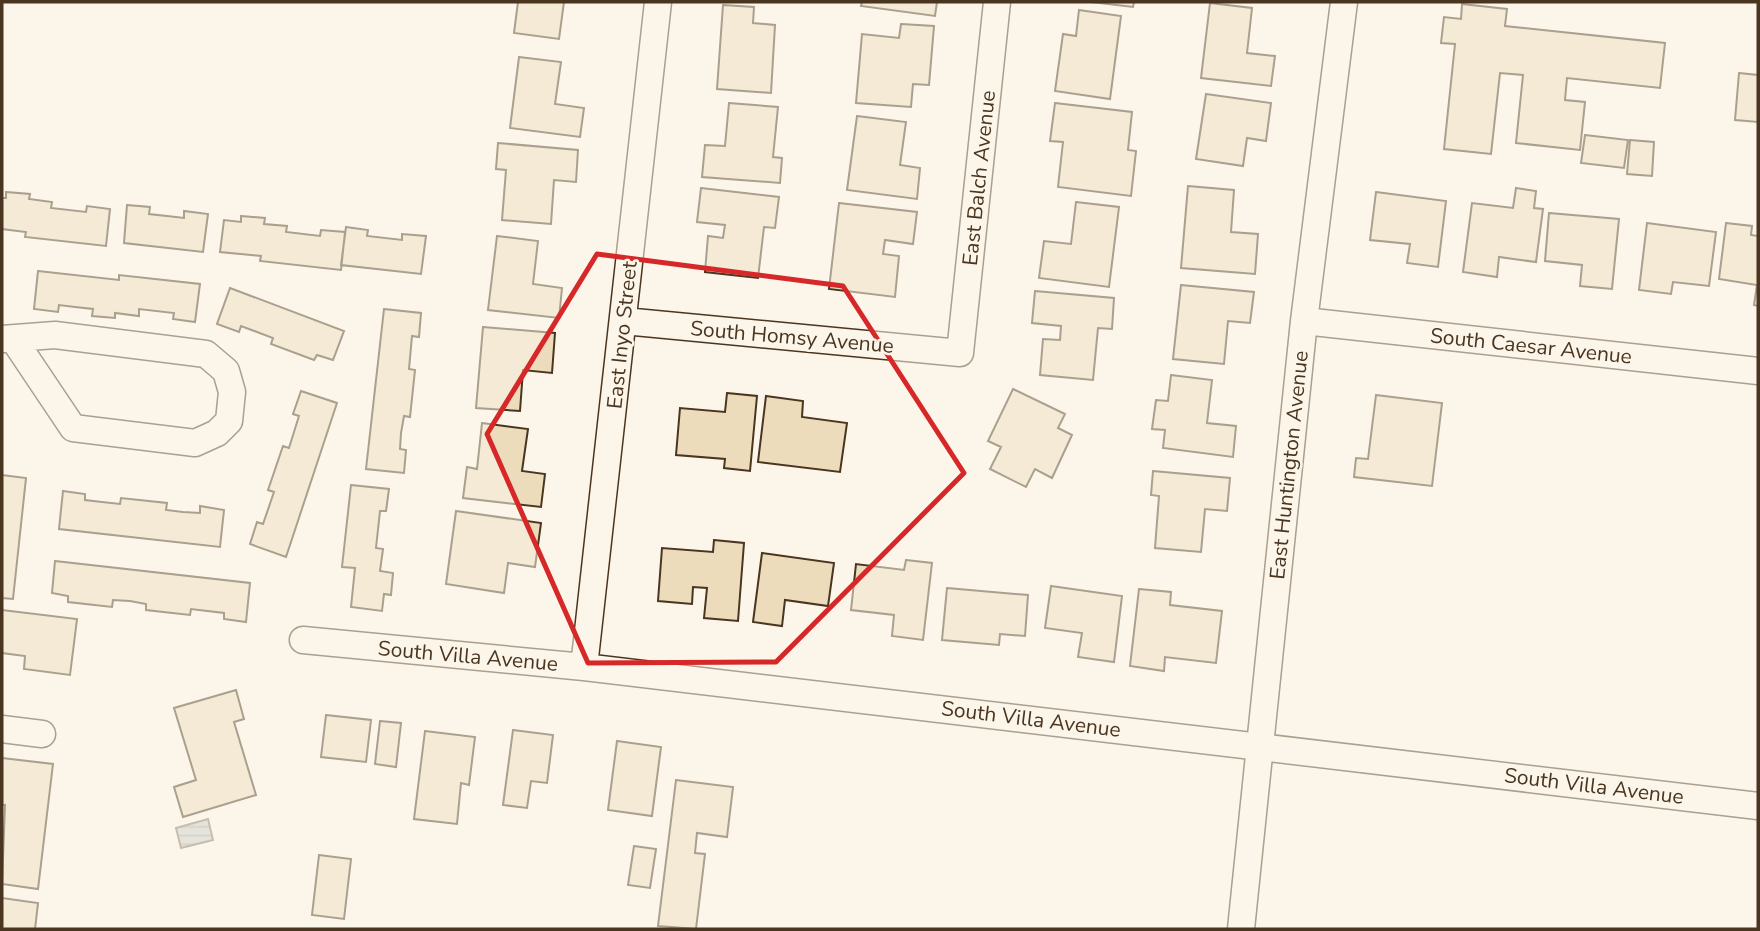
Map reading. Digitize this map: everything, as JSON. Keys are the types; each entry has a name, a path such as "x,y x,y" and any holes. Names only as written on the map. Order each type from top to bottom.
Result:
{"street":[{"name":"East Inyo Street","path":"584,667 658,2"},
{"name":"East Balch Avenue","path":"960,353 997,2"},
{"name":"East Huntington Avenue","path":"1241,929 1304,321 1345,2"},
{"name":"South Homsy Avenue","path":"624,321 960,353"},
{"name":"South Caesar Avenue","path":"1304,321 1758,371"},
{"path":"55,335 206,354 226,371 232,392 229,421 216,433 195,443 73,428 8,339 55,335"},
{"name":"South Villa Avenue","path":"303,640 584,667 1262,745 1758,806"},
{"path":"2,729 43,734"}],"highlighted area":[{"path":"597,254 843,286 964,473 776,662 588,663 487,434"}],"shaded area":[{"path":"208,819 213,840 181,848 176,828"}],"building":[{"path":"518,2 564,2 559,39 514,33"},
{"path":"862,2 937,2 935,16 861,6"},
{"path":"1091,2 1134,2 1133,7"},
{"path":"1210,3 1252,8 1247,53 1275,56 1271,86 1201,78"},
{"path":"1462,4 1507,9 1505,26 1665,43 1660,88 1567,78 1565,100 1585,102 1580,150 1516,143 1523,75 1500,73 1491,154 1444,149 1455,44 1441,43 1444,17 1461,19"},
{"path":"723,5 754,7 753,23 775,25 771,93 717,89"},
{"path":"1079,10 1121,16 1110,99 1055,91 1063,34 1076,36"},
{"path":"901,24 934,26 929,85 913,84 911,107 856,103 862,34 899,38"},
{"path":"519,57 561,62 555,104 584,108 580,137 510,128"},
{"path":"1739,73 1758,75 1758,122 1735,120"},
{"path":"1206,94 1271,103 1266,141 1247,138 1243,166 1196,159"},
{"path":"729,103 778,107 773,157 782,158 780,183 702,177 705,145 725,146"},
{"path":"1055,103 1132,112 1128,150 1136,151 1131,196 1058,187 1063,142 1050,141"},
{"path":"857,116 906,122 900,165 920,168 917,199 847,190"},
{"path":"1585,135 1628,140 1624,168 1581,163"},
{"path":"1630,140 1654,142 1652,176 1627,174"},
{"path":"498,143 578,150 576,182 554,180 551,224 502,220 506,170 496,169"},
{"path":"1188,186 1234,190 1231,232 1258,234 1255,274 1181,268"},
{"path":"701,188 779,197 775,228 764,227 758,278 705,272 708,236 723,238 725,225 697,222"},
{"path":"1516,188 1536,191 1534,208 1543,209 1536,262 1499,257 1497,277 1463,272 1472,203 1513,208"},
{"path":"6,192 30,194 29,199 52,202 51,208 86,212 87,206 110,209 106,246 25,237 26,232 2,229 2,198 6,198"},
{"path":"1376,192 1446,201 1438,267 1407,263 1410,244 1370,240"},
{"path":"1076,202 1119,207 1109,287 1039,278 1044,241 1071,244"},
{"path":"839,203 917,212 913,244 885,240 883,254 899,256 895,297 829,289"},
{"path":"127,205 150,207 149,214 184,218 184,211 208,214 203,252 124,243"},
{"path":"1549,213 1619,219 1612,289 1580,286 1582,265 1545,261"},
{"path":"241,216 265,218 264,224 287,226 286,232 320,236 321,230 345,232 341,270 260,261 261,256 220,252 224,220 241,222"},
{"path":"1647,223 1716,232 1709,286 1673,282 1671,294 1639,290"},
{"path":"1726,223 1752,226 1751,235 1758,236 1758,306 1754,305 1757,285 1719,279"},
{"path":"346,227 368,230 367,236 402,240 402,234 426,236 421,274 341,265"},
{"path":"497,236 538,241 533,284 562,288 559,318 488,310"},
{"path":"38,271 119,280 119,275 200,284 195,322 173,319 174,313 139,309 139,316 115,313 115,318 92,316 93,309 59,305 58,312 34,309"},
{"path":"1181,285 1254,292 1250,323 1228,321 1224,364 1173,359"},
{"path":"230,288 344,331 333,360 317,355 314,360 271,344 273,338 241,326 239,332 217,324"},
{"path":"1035,291 1114,298 1112,329 1098,328 1093,380 1040,375 1043,339 1060,340 1061,326 1032,323"},
{"path":"384,309 421,313 419,337 412,336 409,369 415,370 410,417 404,416 401,433 400,449 406,450 404,473 366,469"},
{"path":"483,327 555,333 552,373 523,370 520,411 476,408"},
{"path":"1171,375 1212,380 1207,423 1236,426 1233,457 1163,448 1165,430 1152,429 1156,400 1168,401"},
{"path":"1013,389 1065,414 1058,428 1072,435 1052,478 1035,469 1026,487 990,469 1001,447 988,441"},
{"path":"301,391 337,403 286,557 250,544 257,522 263,524 274,492 268,490 283,446 289,448 299,416 293,414"},
{"path":"727,393 757,396 750,471 724,468 725,459 676,455 680,408 725,412"},
{"path":"1376,395 1442,403 1432,486 1354,477 1356,458 1368,459"},
{"path":"766,396 803,401 802,417 847,423 840,472 758,462"},
{"path":"482,423 528,429 522,471 545,474 541,507 463,498 467,467 477,469"},
{"path":"1153,471 1230,478 1227,511 1205,509 1201,552 1155,548 1159,496 1151,495"},
{"path":"2,475 26,478 13,599 2,598"},
{"path":"351,485 389,489 386,511 380,511 376,548 383,549 380,571 393,573 391,595 384,594 382,611 351,607 355,568 342,567"},
{"path":"63,491 85,494 85,500 102,502 120,504 121,498 167,503 166,510 200,513 200,506 224,510 220,547 59,529"},
{"path":"456,511 541,523 535,567 508,563 504,593 446,584"},
{"path":"714,540 744,543 738,621 704,618 707,588 693,587 692,604 658,601 662,548 713,552"},
{"path":"762,553 834,563 828,606 785,600 782,626 753,622"},
{"path":"906,560 932,563 923,640 892,636 894,615 851,610 856,564 904,570"},
{"path":"55,561 250,583 246,622 224,619 224,613 191,609 190,615 146,610 146,604 130,601 113,600 112,607 68,602 68,596 52,593"},
{"path":"1051,586 1122,596 1114,662 1078,657 1082,633 1045,628"},
{"path":"947,588 1028,595 1025,636 1000,634 999,645 942,640"},
{"path":"1139,589 1171,592 1170,605 1222,611 1216,663 1165,657 1164,671 1130,666"},
{"path":"2,610 77,619 70,675 24,669 25,656 2,653"},
{"path":"236,690 244,719 234,722 256,795 183,817 174,787 196,780 174,708"},
{"path":"326,715 371,720 366,762 321,757"},
{"path":"380,721 401,723 396,767 375,764"},
{"path":"513,730 553,735 547,783 531,781 527,808 503,805"},
{"path":"425,731 475,737 469,785 461,783 457,824 414,819"},
{"path":"617,741 661,747 652,816 608,810"},
{"path":"2,758 53,764 38,889 2,884 5,805 2,805"},
{"path":"676,780 733,787 727,837 697,833 695,853 705,854 696,929 658,926"},
{"path":"634,846 656,849 650,888 628,885"},
{"path":"319,855 351,859 344,919 312,915"},
{"path":"2,898 38,903 35,929 2,929"}]}
